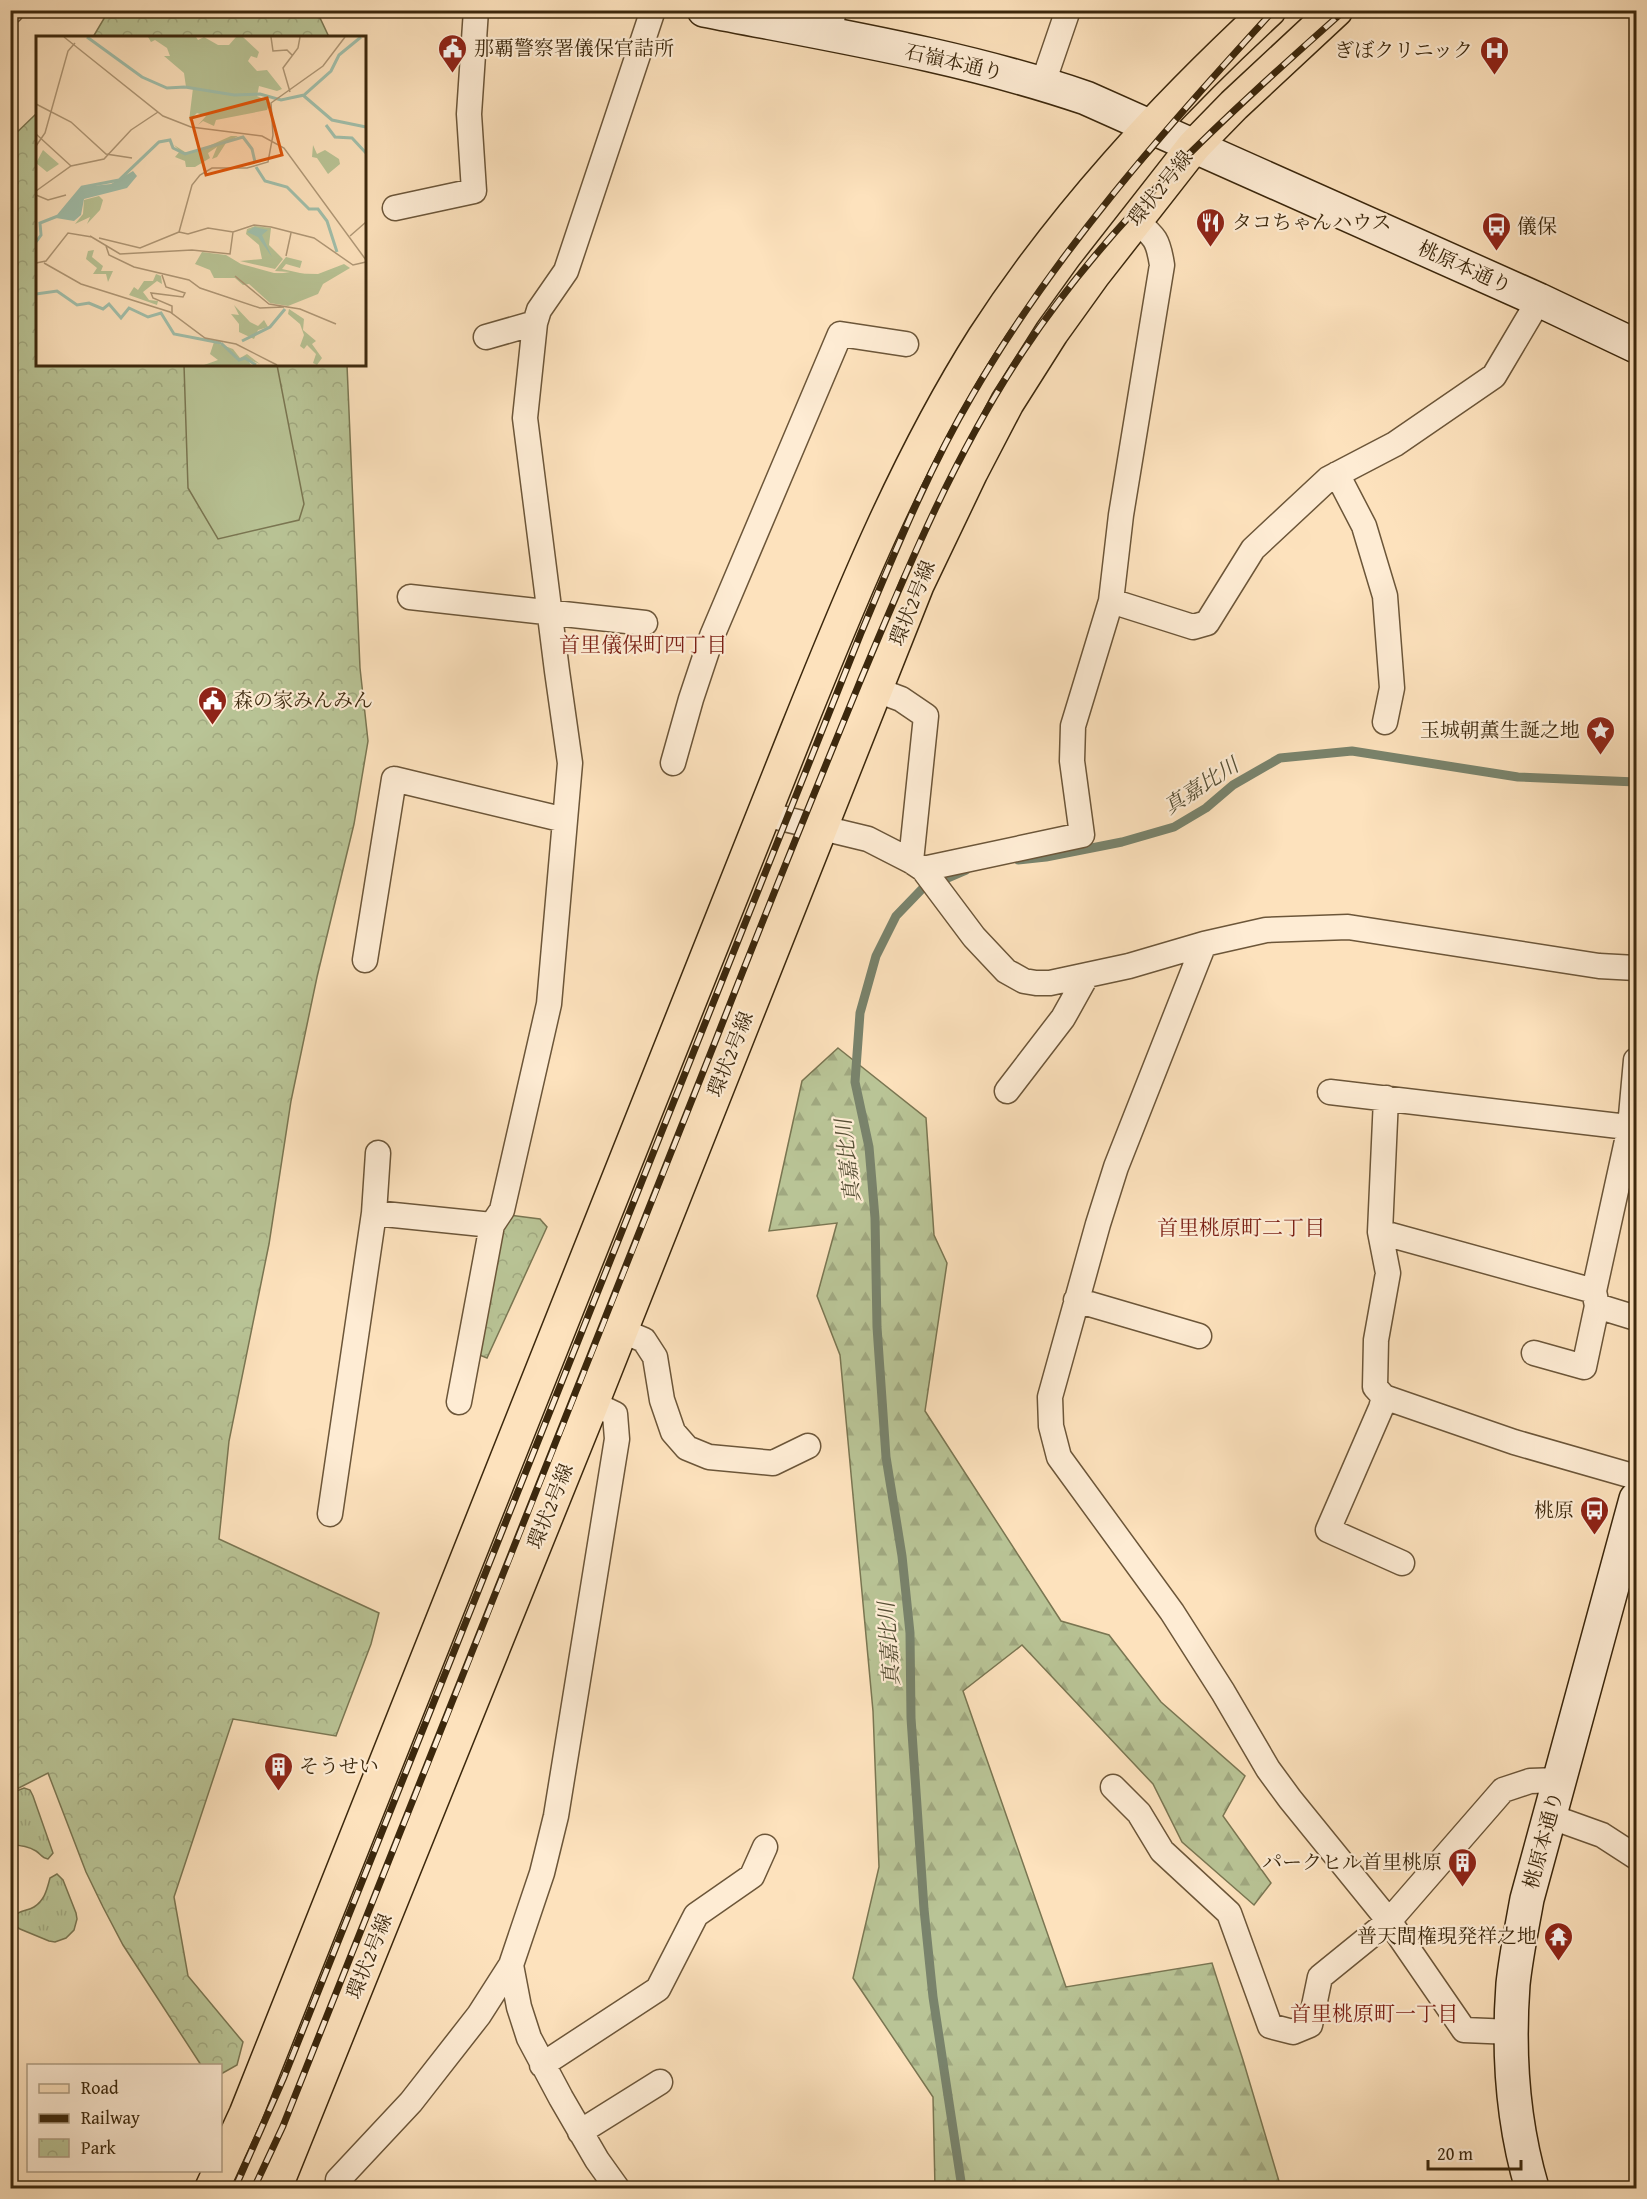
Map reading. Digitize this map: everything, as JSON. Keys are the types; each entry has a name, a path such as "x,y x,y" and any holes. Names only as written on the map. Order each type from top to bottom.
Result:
{"main road":[{"name":"石嶺本通り","path":"704,10 832,23 922,54 1043,83 1086,98 1194,146"},
{"path":"222,2166 246,2114 833,642 876,543 922,448 957,382 984,338 1048,248 1096,187 1151,126 1269,10"},
{"name":"環状2号線","path":"275,2188 592,1403 917,585 971,472 1007,403 1052,332 1135,220 1194,146 1234,105 1336,10"},
{"name":"桃原本通り","path":"1194,146 1539,300 1636,346"},
{"name":"桃原本通り","path":"1531,2188 1518,2123 1512,2032 1513,1985 1519,1942 1527,1899 1636,1499"},
{"path":"212,2188 219,2172"}],"street":[{"path":"395,208 474,191 469,114 476,10"},
{"path":"459,1402 492,1225 502,1210 549,1004 570,763 525,418 535,324 539,310 566,271 653,10"},
{"path":"1043,83 1068,10"},
{"path":"919,867 1082,835 1072,761 1073,726 1111,601 1121,515 1162,265 1159,245 1152,234 1135,220"},
{"path":"1111,601 1193,627 1208,623 1253,549 1328,479 1395,444 1494,376 1539,300"},
{"path":"486,337 535,324"},
{"path":"673,762 712,636 840,334 906,344"},
{"path":"1337,474 1364,526 1385,596 1392,688 1385,722"},
{"path":"410,597 645,623"},
{"path":"877,690 901,699 926,716 919,867"},
{"path":"365,960 394,779 565,820"},
{"path":"764,814 868,839 919,867 974,937 1006,971 1024,981 1050,982 1087,975 1266,930 1348,927 1599,966 1636,968"},
{"path":"1204,944 1116,1167 1076,1300 1050,1396 1051,1426 1059,1457 1172,1612 1268,1768 1290,1799 1389,1921 1464,2030 1512,2032"},
{"path":"1007,1091 1063,1018 1087,975"},
{"path":"1534,1353 1584,1367 1596,1299 1633,1127 1636,1060"},
{"path":"1330,1092 1633,1127"},
{"path":"1386,1098 1380,1232 1388,1272 1376,1340 1375,1388 1384,1397 1514,1442 1636,1477"},
{"path":"330,1514 374,1213 378,1153"},
{"path":"374,1213 492,1225"},
{"path":"1380,1232 1596,1299 1636,1318"},
{"path":"1076,1300 1199,1336"},
{"path":"620,1330 644,1340 655,1357 662,1400 673,1432 687,1448 719,1459 773,1463 808,1446"},
{"path":"1384,1397 1382,1408 1328,1530 1402,1563"},
{"path":"338,2180 411,2102 479,2014 511,1965 542,1873 556,1816 617,1439 615,1414 592,1403"},
{"path":"1113,1787 1139,1813 1162,1851 1229,1913 1270,2026 1293,2032 1310,2025 1320,1977 1389,1921 1503,1790 1530,1781 1559,1780"},
{"path":"1550,1816 1602,1835 1636,1857"},
{"path":"542,2066 658,1989 696,1915 752,1876 765,1847"},
{"path":"511,1965 525,2028 542,2066 580,2132 617,2188"},
{"path":"580,2132 660,2082"}],"green space":[{"path":"109,10 291,11 320,18 329,36 94,36"},
{"path":"36,114 36,366 347,366 360,668 368,741 354,824 317,977 291,1101 269,1244 229,1441 219,1539 379,1613 371,1644 336,1736 233,1719 174,1897 188,1976 243,2042 237,2065 222,2073 222,2064 200,2064 123,1945 86,1872 48,1773 11,1792 10,139"},
{"path":"184,366 277,366 304,504 299,520 218,539 188,488"},
{"path":"838,1048 926,1118 934,1235 947,1263 925,1411 1061,1621 1109,1635 1161,1702 1245,1776 1223,1816 1271,1883 1254,1905 1182,1842 1153,1784 1022,1645 963,1691 1066,1987 1212,1963 1281,2188 935,2188 933,2097 853,1978 879,1867 873,1711 840,1355 817,1296 837,1223 769,1231 802,1081"},
{"path":"509,1215 540,1219 547,1227 487,1358 477,1354 500,1230"},
{"path":"24,1788 30,1790 33,1796 53,1853 48,1859 30,1848 11,1845 11,1800 14,1792"},
{"path":"57,1874 63,1880 77,1919 74,1930 66,1938 55,1942 20,1929 16,1926 14,1919 20,1912 34,1907 41,1901 50,1878"}],"waterway":[{"name":"真嘉比川","path":"1018,860 1046,857 1122,842 1174,827 1206,808 1233,785 1280,758 1352,751 1518,777 1636,782"},
{"name":"真嘉比川","path":"962,2188 933,1997 924,1909 911,1718 910,1633 902,1556 886,1457 877,1327 875,1218 869,1147 855,1082 860,1013 876,956 896,916 922,889 966,870"}],"railway":[{"path":"235,2188 284,2077 861,633 941,452 1005,342 1075,242 1152,147 1274,10"},
{"path":"254,2188 283,2126 822,773 933,513 975,430 1024,350 1094,256 1173,170 1345,10"}],"place":[{"name":"那覇警察署儀保官詰所","path":"453,74"},
{"name":"ぎぼクリニック","path":"1494,76"},
{"name":"タコちゃんハウス","path":"1211,248"},
{"name":"儀保","path":"1496,252"},
{"name":"森の家みんみん","path":"212,726"},
{"name":"玉城朝薫生誕之地","path":"1601,756"},
{"name":"桃原","path":"1595,1536"},
{"name":"そうせい","path":"278,1792"},
{"name":"パークヒル首里桃原","path":"1463,1888"},
{"name":"普天間権現発祥之地","path":"1558,1962"}],"district":[{"name":"首里儀保町四丁目","path":"643,645"},
{"name":"首里桃原町二丁目","path":"1241,1228"},
{"name":"首里桃原町一丁目","path":"1374,2014"}]}
